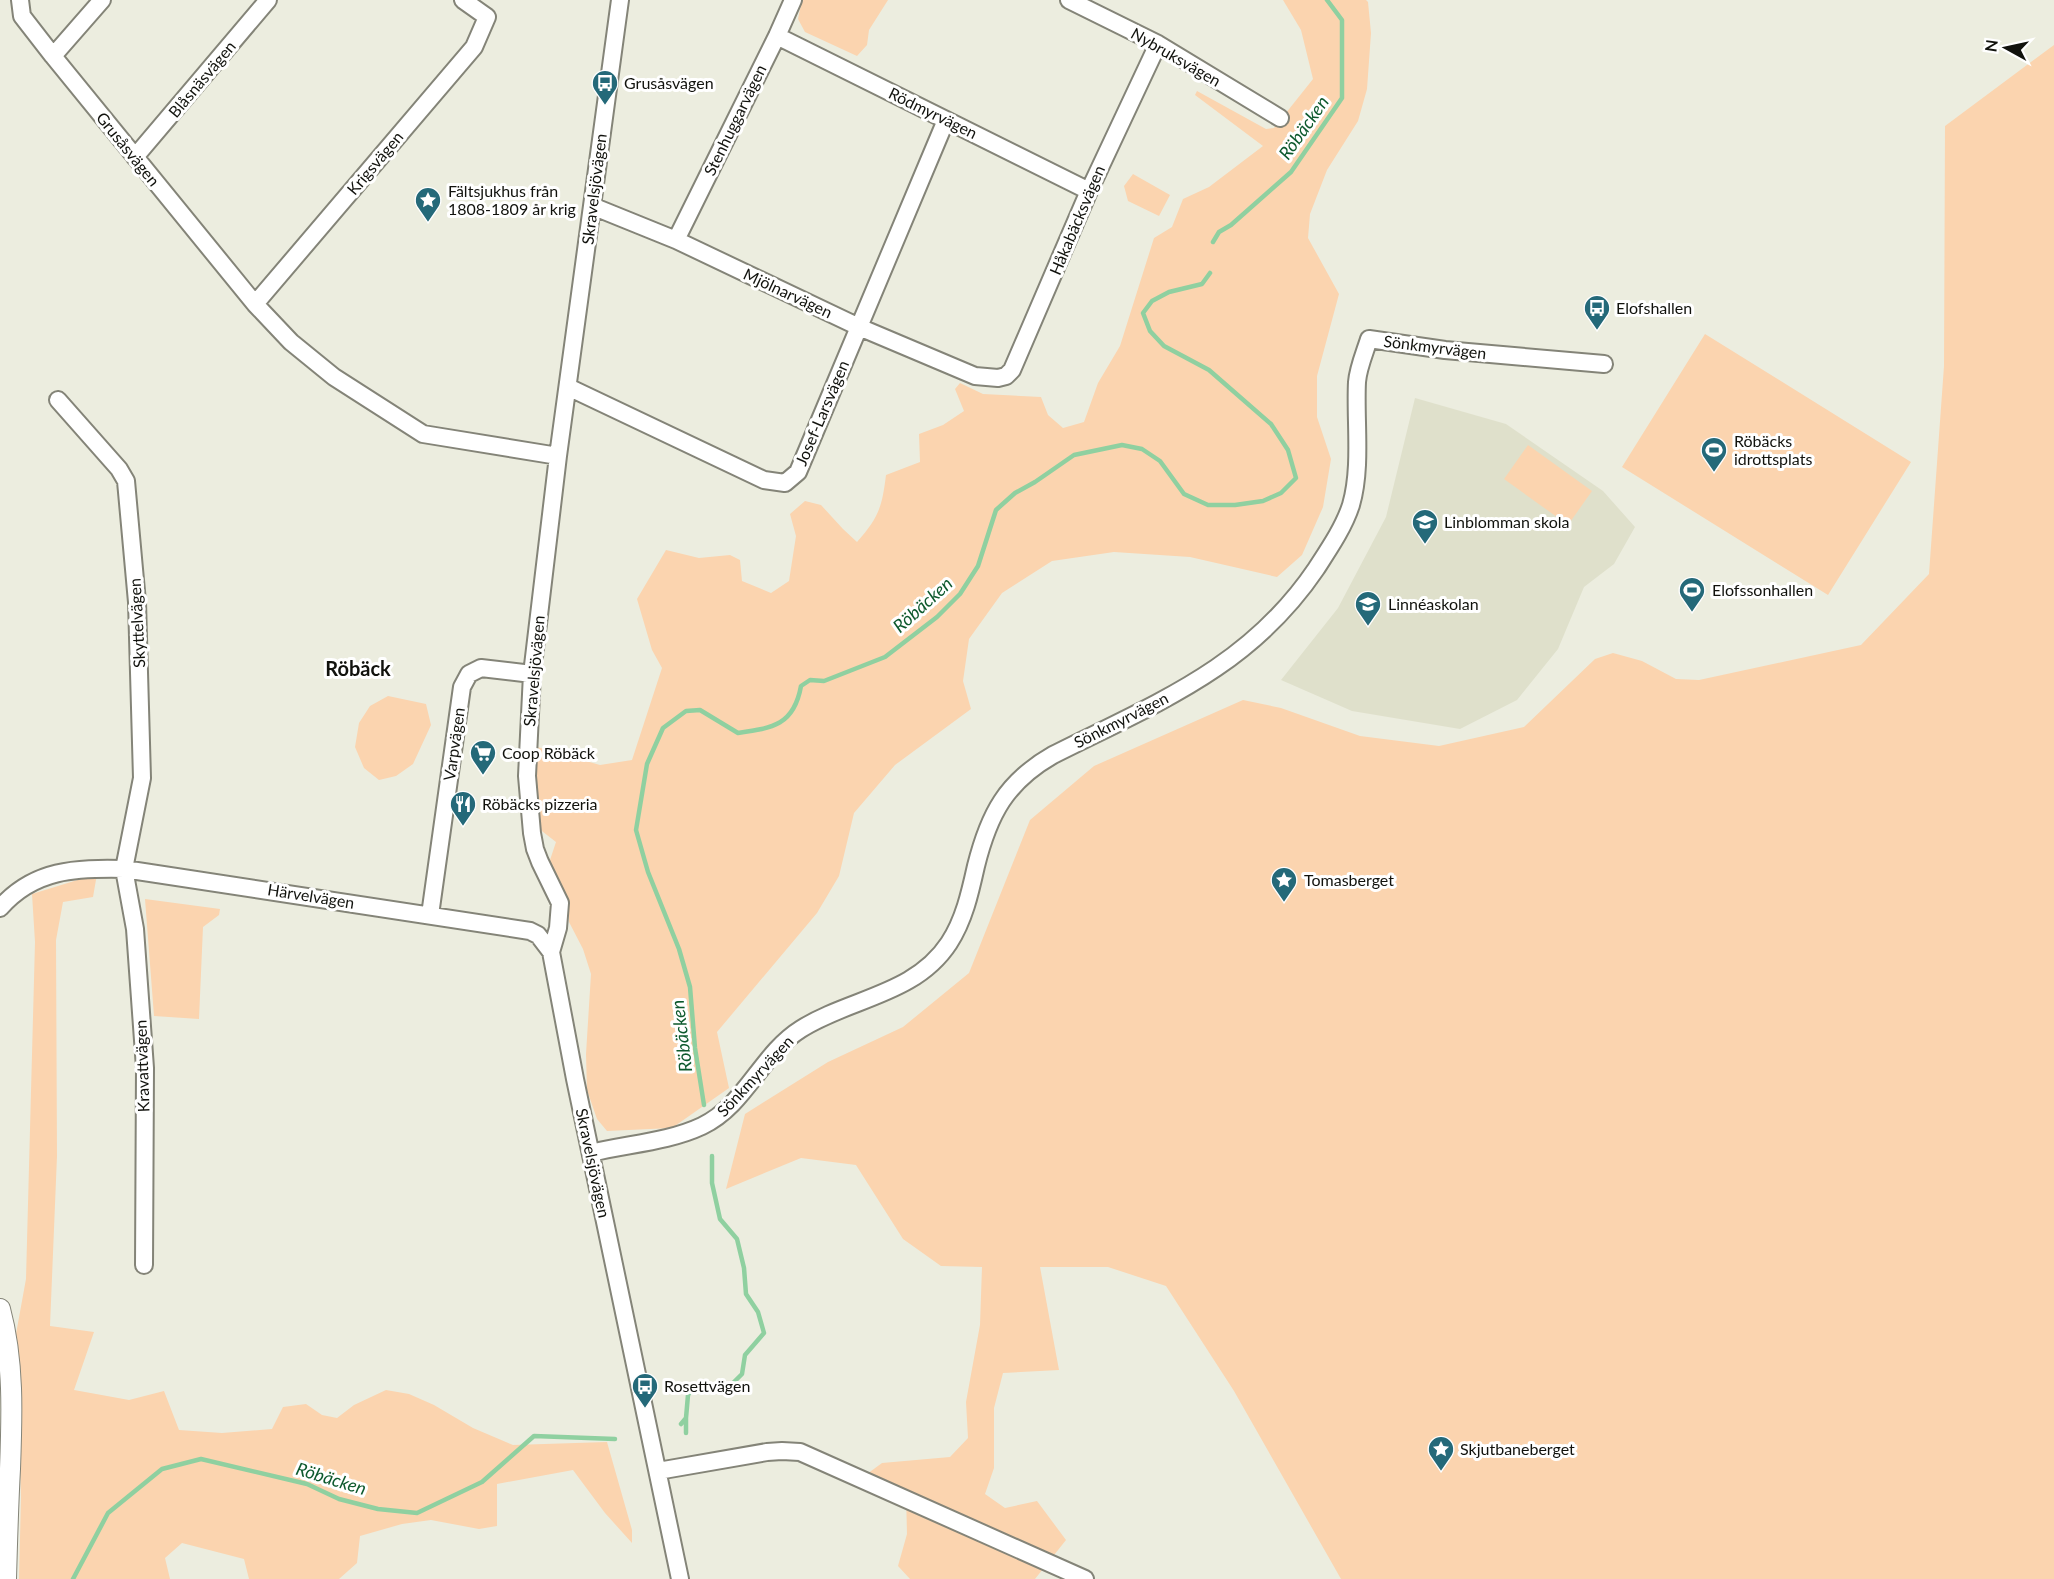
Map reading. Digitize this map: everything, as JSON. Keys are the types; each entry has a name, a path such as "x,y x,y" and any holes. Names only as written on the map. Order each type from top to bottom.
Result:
{"main road":[{"path":"0,1309 10,1371 12,1411 6,1579"}],"street":[{"name":"Grusåsvägen","path":"20,0 22,16 53,56 255,304 291,342 334,377 423,434 558,456"},
{"path":"53,56 102,0"},
{"name":"Blåsnäsvägen","path":"135,157 268,0"},
{"name":"Krigsvägen","path":"255,304 474,47 487,18 463,0"},
{"name":"Skravelsjövägen","path":"620,0 558,456 532,674 527,776 532,833 540,862 560,903 558,928 551,952 680,1579"},
{"name":"Stenhuggarvägen","path":"676,240 793,0"},
{"name":"Nybruksvägen","path":"1070,0 1158,44 1280,118"},
{"name":"Rödmyrvägen","path":"777,36 1089,191"},
{"name":"Håkabäcksvägen","path":"985,379 1006,376 1012,370 1089,191 1158,44"},
{"name":"Josef-Larsvägen","path":"568,387 764,480 785,483 798,472 946,120"},
{"name":"Mjölnarvägen","path":"592,206 676,240 859,327 985,379"},
{"name":"Sönkmyrvägen","path":"591,1153 692,1131 718,1118 742,1095 761,1068 793,1035 819,1020 906,984 932,964 949,944 963,915 987,827 999,802 1014,783 1033,766 1188,687 1226,662 1269,627 1305,586 1325,556 1351,504 1358,439 1357,380 1369,339 1445,350 1604,364"},
{"name":"Skyttelvägen","path":"58,400 119,469 126,481 137,602 142,778 124,869"},
{"name":"Varpvägen","path":"430,915 462,687 469,674 481,668 532,674"},
{"name":"Härvelvägen","path":"0,908 20,888 34,880 61,871 92,868 124,869 530,931 538,935 551,952"},
{"name":"Kravattvägen","path":"124,869 135,929 145,1068 144,1265"},
{"path":"658,1471 767,1452 800,1452 1085,1579"}],"shaded area":[{"path":"802,0 888,0 869,30 867,45 857,56 805,32 798,19"},
{"path":"1283,0 1366,0 1371,33 1367,89 1358,121 1327,170 1310,214 1308,238 1339,294 1317,376 1317,417 1331,459 1323,507 1302,555 1277,577 1190,557 1114,552 1052,561 1002,593 969,639 963,681 971,709 895,765 854,813 839,876 817,913 717,1032 729,1088 672,1128 607,1131 597,1119 587,1090 586,1054 591,974 583,949 569,922 569,901 549,863 556,842 538,828 531,779 537,747 600,765 632,760 662,668 652,650 637,599 666,550 699,558 730,555 740,560 742,581 771,593 789,581 796,536 790,514 805,501 821,505 857,542 878,511 886,475 920,462 919,434 943,425 964,411 955,389 960,383 983,394 1041,397 1048,415 1063,428 1084,422 1098,383 1120,346 1154,238 1172,227 1183,199 1209,187 1263,146 1195,95 1197,91 1266,129 1274,128 1313,79 1301,30"},
{"path":"2054,45 2054,1579 1341,1579 1234,1391 1166,1286 1108,1267 1040,1267 1059,1370 1003,1373 994,1408 994,1468 985,1494 1005,1508 1037,1501 1066,1540 1035,1579 910,1579 898,1566 907,1534 906,1493 867,1474 882,1463 950,1457 968,1438 966,1402 980,1325 982,1267 941,1266 903,1239 856,1165 801,1158 726,1189 745,1114 828,1062 903,1027 969,973 1030,820 1094,766 1243,700 1281,708 1360,736 1439,746 1524,727 1595,659 1613,653 1642,661 1676,679 1699,680 1861,645 1929,574 1944,366 1945,126"},
{"path":"1133,174 1170,195 1159,216 1128,201 1124,186"},
{"path":"1705,334 1911,462 1828,595 1622,467"},
{"path":"1415,398 1506,424 1603,491 1635,527 1614,564 1584,587 1558,649 1517,700 1460,729 1352,711 1281,680 1338,608 1386,517"},
{"path":"1528,445 1592,491 1568,525 1504,479"},
{"path":"388,696 426,704 431,725 413,764 396,776 379,780 364,768 355,747 359,723 370,706"},
{"path":"97,874 93,897 63,902 56,940 57,1156 50,1326 94,1332 74,1390 129,1400 164,1391 179,1430 222,1433 272,1429 283,1407 306,1404 322,1415 337,1418 354,1405 386,1390 409,1394 434,1405 473,1428 513,1445 607,1442 632,1530 632,1543 605,1513 573,1470 497,1484 497,1526 479,1529 431,1520 402,1524 360,1536 357,1563 339,1579 249,1579 244,1559 182,1543 165,1558 170,1579 19,1579 21,1497 16,1334 26,1279 35,942 32,894"},
{"path":"145,899 220,909 219,915 203,927 199,1019 154,1016"}],"waterway":[{"name":"Röbäcken","path":"1213,242 1219,232 1231,225 1291,172 1342,98 1342,20 1327,0"},
{"name":"Röbäcken","path":"704,1105 695,1048 690,987 679,949 648,872 636,830 647,764 663,728 686,711 700,710 738,733 762,729 787,717 798,699 801,686 810,680 824,681 885,657 937,617 960,594 978,566 996,510 1015,493 1074,455 1122,445 1142,449 1160,461 1184,494 1208,505 1235,505 1263,501 1281,493 1296,478 1288,450 1271,424 1209,370 1164,346 1150,331 1143,313 1152,301 1169,292 1202,284 1210,273"},
{"name":"Röbäcken","path":"681,1424 686,1418 688,1395 693,1388 730,1386 742,1374 745,1355 764,1333 758,1312 746,1294 744,1268 737,1239 720,1219 712,1183 712,1156"},
{"path":"686,1418 686,1433"},
{"name":"Röbäcken","path":"73,1579 108,1513 162,1469 201,1459 307,1484 339,1499 378,1509 417,1513 482,1482 534,1436 615,1439"}],"place":[{"name":"Grusåsvägen","path":"605,106"},
{"name":"Fältsjukhus från 1808-1809 år krig","path":"428,223"},
{"name":"Elofshallen","path":"1597,331"},
{"name":"Röbäcks idrottsplats","path":"1714,473"},
{"name":"Linblomman skola","path":"1425,545"},
{"name":"Elofssonhallen","path":"1692,613"},
{"name":"Linnéaskolan","path":"1368,627"},
{"name":"Coop Röbäck","path":"483,776"},
{"name":"Röbäcks pizzeria","path":"463,827"},
{"name":"Tomasberget","path":"1284,903"},
{"name":"Rosettvägen","path":"645,1409"},
{"name":"Skjutbaneberget","path":"1441,1472"}],"district":[{"name":"Röbäck","path":"358,669"}]}
